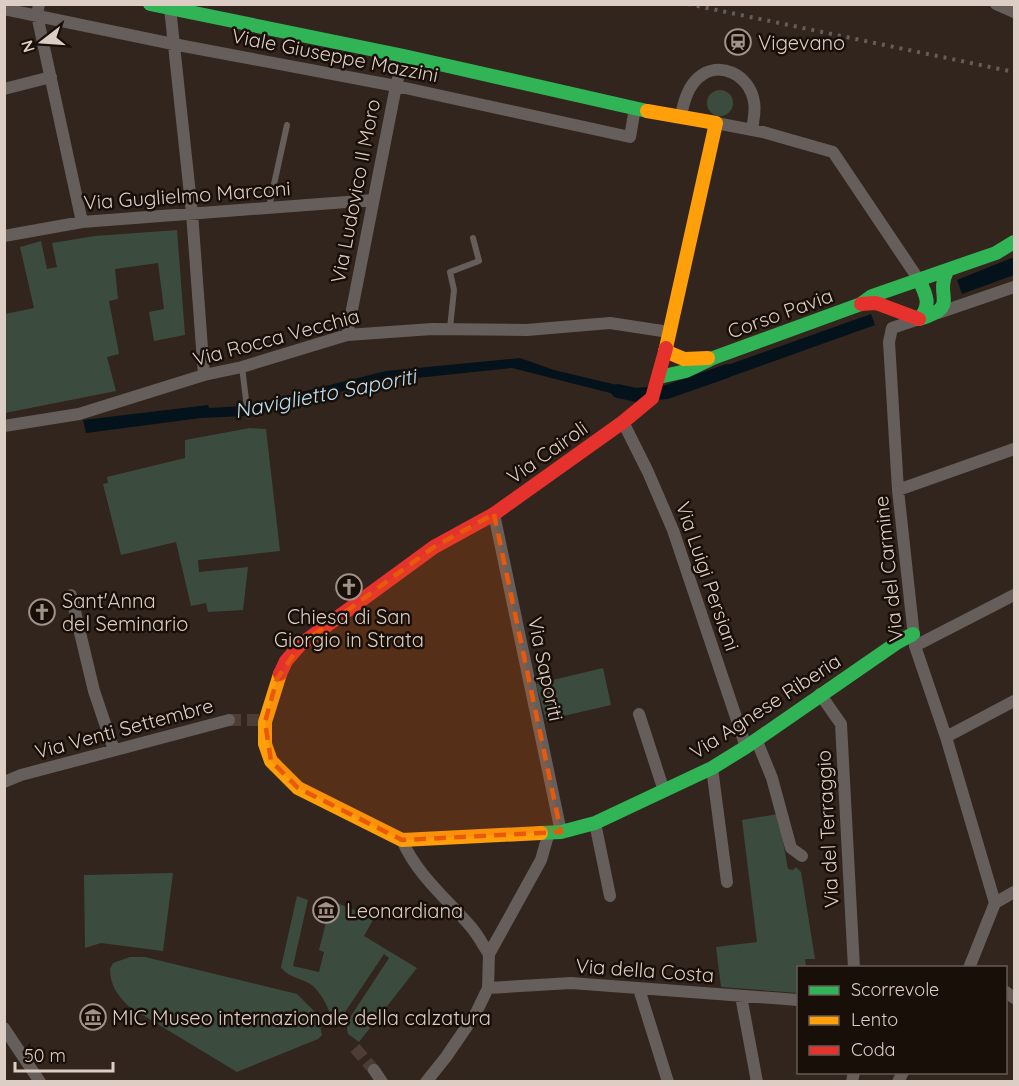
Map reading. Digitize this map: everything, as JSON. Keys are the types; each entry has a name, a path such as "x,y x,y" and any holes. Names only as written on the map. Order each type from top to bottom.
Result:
{"street":[{"name":"Viale Giuseppe Mazzini","path":"150,4 404,56 663,114 716,123"},
{"path":"996,4 1014,12"},
{"path":"170,8 192,213 204,375"},
{"name":"Viale Giuseppe Mazzini","path":"4,9 38,10 173,44 396,86 630,136 642,108"},
{"path":"38,10 82,222"},
{"name":"Via Ludovico Il Moro","path":"347,335 396,86 404,56"},
{"path":"681,117 687,95 699,77 715,71 725,71 743,78 750,87 755,104 752,130"},
{"path":"4,88 51,77"},
{"path":"655,388 716,123 773,135 833,152 919,280 928,303 927,309 919,319"},
{"name":"Via Guglielmo Marconi","path":"4,236 82,222 373,200"},
{"name":"Corso Pavia","path":"655,388 712,358 861,304 872,296 996,253 1014,242"},
{"path":"938,313 945,301 942,284 947,271"},
{"path":"919,319 1014,287"},
{"path":"889,308 894,289"},
{"name":"Corso Pavia","path":"861,304 876,303 919,319"},
{"name":"Via del Carmine","path":"919,319 892,328 889,342 898,490 914,640 946,737 994,903"},
{"name":"Via Rocca Vecchia","path":"4,426 79,414 204,375 347,335 450,328 527,330 610,323 669,332"},
{"name":"Corso Pavia","path":"665,351 684,359 712,358"},
{"name":"Via Cairoli","path":"262,721 286,661 300,645 434,547 494,514 623,422 655,388"},
{"name":"Via Luigi Persiani","path":"623,422 673,530 751,743 772,778 791,848 802,856"},
{"path":"898,490 1014,449"},
{"name":"Via Saporiti","path":"494,514 555,832"},
{"path":"71,595 93,691 114,750"},
{"path":"914,640 1014,595"},
{"name":"Via Agnese Riberia","path":"262,721 265,744 271,761 298,788 402,840 555,832 595,823 712,768 898,642 914,640"},
{"name":"Via del Terraggio","path":"820,694 841,724 854,966"},
{"path":"946,737 1014,701"},
{"path":"639,714 664,791"},
{"name":"Via Venti Settembre","path":"4,782 10,778 229,720"},
{"path":"712,768 727,882"},
{"path":"595,823 610,896"},
{"path":"426,1082 446,1058 476,1013 489,988 489,954 555,832"},
{"path":"402,840 408,855 434,889 472,928 489,954"},
{"path":"970,966 994,903 1014,892"},
{"name":"Via della Costa","path":"489,988 571,983 797,1000"},
{"path":"639,989 668,1082"},
{"path":"741,996 757,1082"},
{"path":"4,1028 40,1082"},
{"path":"374,1070 382,1082"}],"lane":[{"path":"269,208 287,126"},
{"path":"450,328 454,290 450,272 479,261 473,238"},
{"path":"242,366 248,416"}],"highlighted area":[{"path":"494,514 561,832 402,840 298,788 271,761 265,722 277,679 300,645 434,547"}],"green space":[{"path":"720,90 730,93 733,103 730,113 720,116 710,113 707,103 710,93"},
{"path":"177,230 185,335 154,341 149,312 164,309 158,263 115,269 118,299 109,301 119,354 107,357 116,391 5,413 5,314 34,308 20,247 41,241 47,269 57,267 52,243 95,236"},
{"path":"250,428 266,429 280,551 198,560 199,572 248,567 243,610 208,612 206,603 191,606 176,542 121,555 103,484 108,483 107,477 185,458 185,440"},
{"path":"603,668 611,705 546,720 536,684"},
{"path":"778,814 788,869 793,870 796,867 801,872 815,959 805,959 806,966 797,966 797,993 721,987 716,947 757,942 742,820"},
{"path":"173,873 163,951 101,943 85,948 84,875"},
{"path":"297,896 308,900 293,966 319,972 324,952 319,950 330,907 335,908 337,903 374,918 364,936 417,968 359,1042 348,1034 349,1019 389,958 384,954 339,1021 335,1023 317,990 281,967"},
{"path":"130,957 145,957 297,994 318,1015 322,1035 318,1039 237,1072 131,1008 123,1000 113,986 110,969 113,963"}],"water":[{"path":"1014,257 1014,275 962,294 957,280"},
{"path":"871,314 875,325 713,383 708,372"},
{"path":"520,358 554,370 638,390 634,399 512,368 378,382 251,415 249,405 386,371"},
{"path":"698,375 704,383 665,398 669,388"},
{"path":"208,405 209,408 243,406 244,416 201,418 86,433 83,420"}],"waterway":[{"name":"Naviglietto Saporiti","path":"618,391 636,395 667,392 727,371"}],"tunnel":[{"path":"229,720 259,720"},
{"path":"355,1048 374,1070"}],"railway":[{"path":"688,4 1014,72"}],"traffic: fast":[{"path":"150,4 404,56 647,111"},
{"path":"659,377 686,371 713,358 861,304 872,296 996,253 1014,242"},
{"path":"919,319 932,315 943,305 943,288 947,271"},
{"path":"919,280 926,295 927,305 919,319"},
{"path":"541,833 561,832 595,823 712,768 913,634"}],"traffic: slow":[{"path":"647,111 716,123 666,348"},
{"path":"665,351 684,359 708,358"},
{"path":"280,674 265,722 265,744 271,761 298,788 402,840 541,833"}],"traffic: jam":[{"path":"861,304 876,303 919,319"},
{"path":"280,674 286,661 300,645 434,547 494,514 623,422 652,398 666,348"}],"place":[{"name":"Vigevano","path":"738,42"},
{"name":"Chiesa di San Giorgio in Strata","path":"349,587"},
{"name":"Sant'Anna del Seminario","path":"42,612"},
{"name":"Leonardiana","path":"326,910"},
{"name":"MIC Museo internazionale della calzatura","path":"93,1017"}]}
